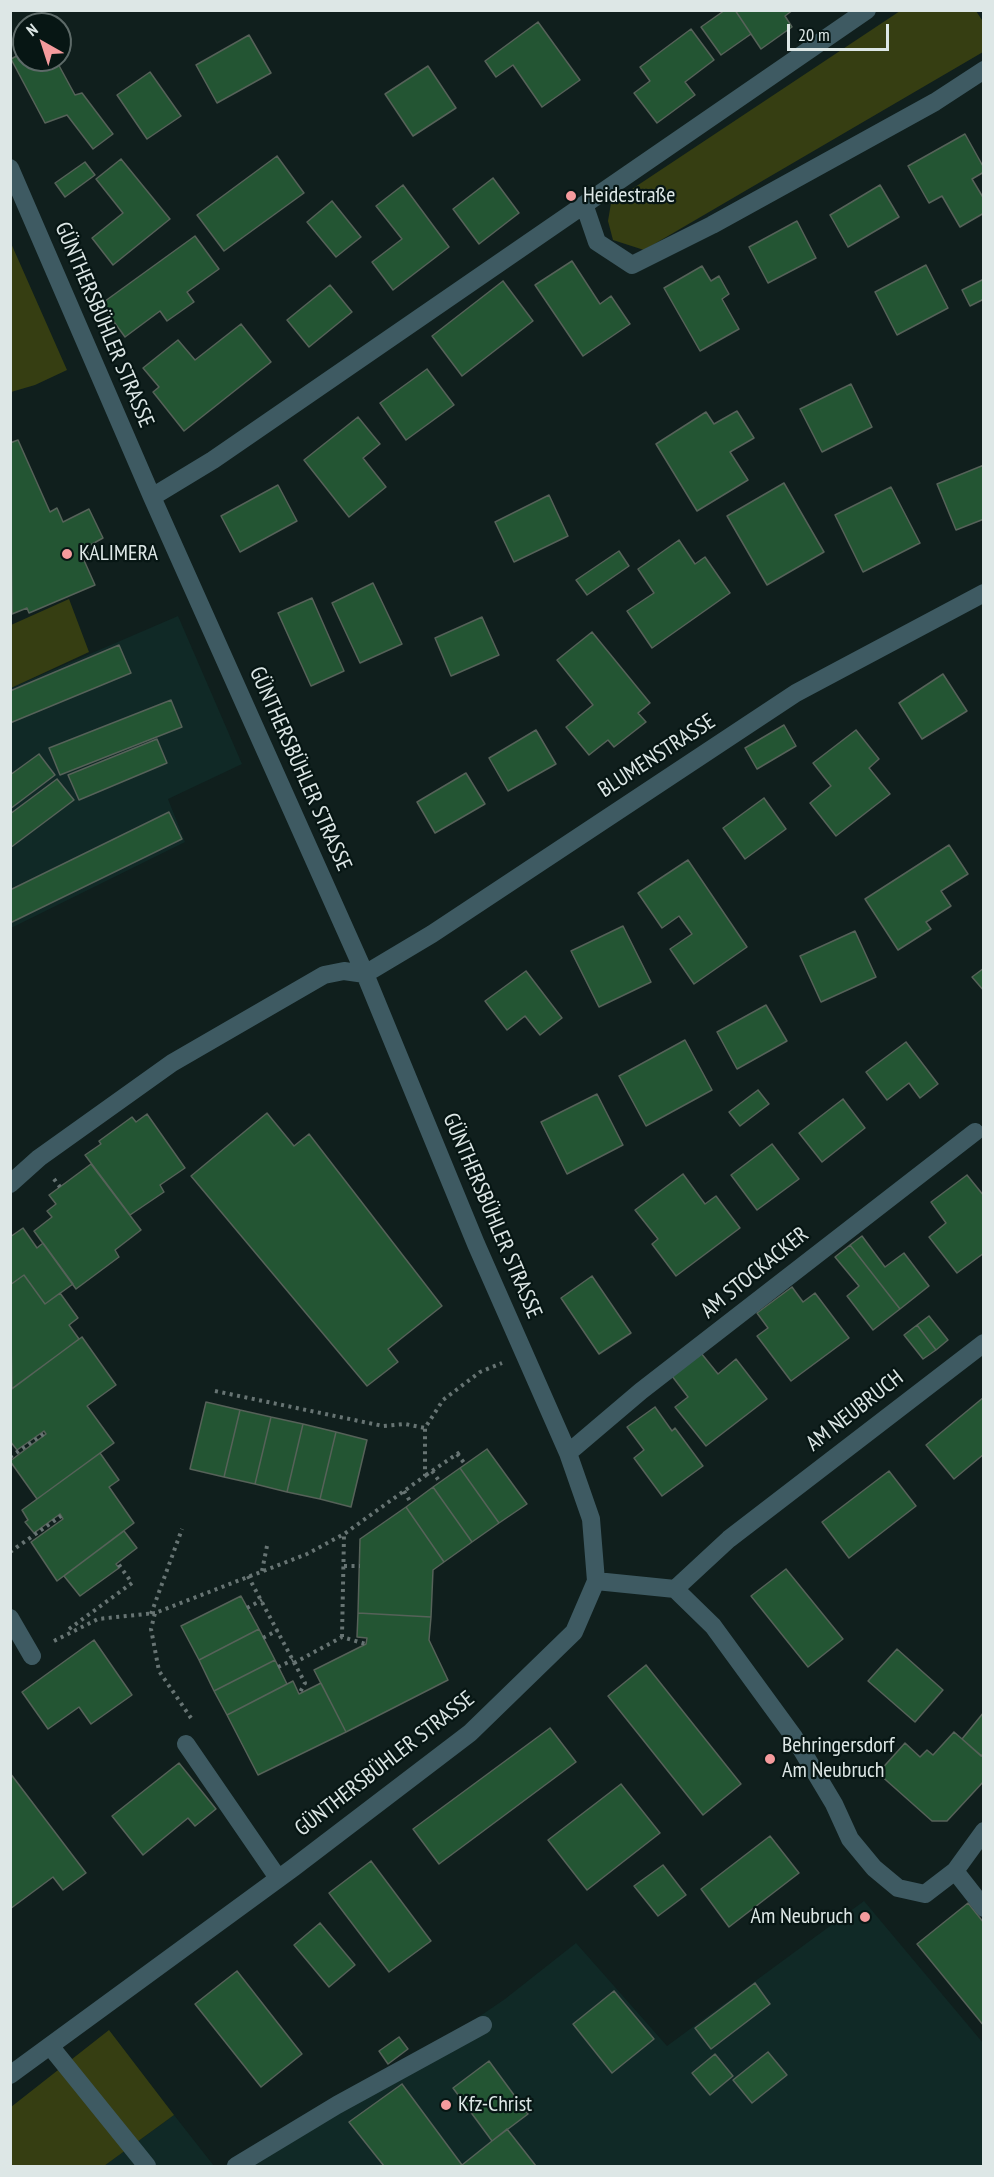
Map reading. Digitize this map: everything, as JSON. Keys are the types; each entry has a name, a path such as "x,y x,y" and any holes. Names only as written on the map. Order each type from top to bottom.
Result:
{"street":[{"path":"152,497 213,460 585,207 867,10"},
{"path":"585,207 597,242 632,265 712,225 934,102 984,70"},
{"name":"GÜNTHERSBÜHLER STRASSE","path":"10,168 152,497 365,974 476,1244 568,1453 591,1519 596,1581 574,1632 470,1732 278,1878 10,2075"},
{"name":"BLUMENSTRASSE","path":"365,974 432,934 796,693 984,593"},
{"path":"10,1184 39,1158 172,1063 324,975 344,971 365,974"},
{"name":"AM STOCKACKER","path":"568,1453 641,1391 975,1132"},
{"name":"AM NEUBRUCH","path":"675,1589 729,1539 984,1343"},
{"path":"596,1581 675,1589 713,1626 794,1737 834,1804 850,1839 874,1868 898,1888 925,1894 955,1871 984,1831"},
{"path":"10,1618 32,1656"},
{"path":"186,1744 278,1878"},
{"path":"955,1871 984,1908"},
{"path":"236,2166 337,2105 483,2025"},
{"path":"50,2046 147,2166"}],"path":[{"path":"425,1476 425,1428 442,1400 480,1372 524,1354"},
{"path":"215,1390 383,1426 405,1424 425,1428"},
{"path":"10,1457 45,1433"},
{"path":"64,1634 98,1619 153,1613 307,1554 344,1534 463,1450"},
{"path":"457,1454 465,1464"},
{"path":"432,1471 440,1482"},
{"path":"404,1491 411,1503"},
{"path":"10,1552 61,1516"},
{"path":"182,1529 153,1613 151,1629 159,1671 193,1720"},
{"path":"342,1637 344,1534"},
{"path":"262,1571 267,1546"},
{"path":"32,1656 132,1583 117,1562"},
{"path":"344,1566 360,1566"},
{"path":"248,1576 305,1683 299,1694"},
{"path":"248,1608 261,1600"},
{"path":"263,1638 278,1630"},
{"path":"278,1667 342,1637 366,1644"}],"shaded area":[{"path":"178,616 242,764 168,799 185,842 11,928 11,688"},
{"path":"864,1901 983,2043 983,2166 223,2166 426,2053 505,1999 576,1943 667,2046"},
{"path":"174,2115 214,2166 104,2166"}],"green space":[{"path":"900,11 976,11 984,23 983,52 644,250 613,240 608,221 611,203"},
{"path":"10,241 67,370 35,385 11,392"},
{"path":"69,599 89,652 11,688 11,625"},
{"path":"109,2030 174,2115 104,2166 11,2166 11,2107"}],"building":[{"path":"725,10 735,10 751,34 721,55 701,27"},
{"path":"735,10 793,10 785,16 792,27 761,49"},
{"path":"538,22 580,80 542,107 513,65 496,77 485,61"},
{"path":"691,29 714,60 685,82 695,95 657,123 634,93 650,81 640,67"},
{"path":"249,35 271,73 217,103 196,65"},
{"path":"428,66 456,108 413,136 385,94"},
{"path":"18,72 63,72 75,95 82,93 113,134 93,149 67,115 45,123"},
{"path":"150,72 181,116 147,139 117,95"},
{"path":"965,134 984,168 984,172 972,179 984,199 984,213 960,227 942,196 929,203 908,166"},
{"path":"277,156 304,193 224,251 197,215"},
{"path":"121,159 170,219 113,265 92,238 123,213 96,179"},
{"path":"85,162 95,175 65,197 55,183"},
{"path":"493,178 519,213 479,244 453,209"},
{"path":"403,185 449,247 393,290 372,262 402,239 376,206"},
{"path":"880,185 899,217 848,247 830,215"},
{"path":"332,201 361,237 336,257 307,222"},
{"path":"797,221 816,258 768,283 749,247"},
{"path":"195,236 219,269 187,292 194,302 167,321 160,311 125,337 101,304"},
{"path":"572,261 600,304 611,296 630,324 583,356 535,285"},
{"path":"926,265 948,308 897,335 875,292"},
{"path":"702,266 711,281 719,276 729,294 722,299 739,329 700,351 664,288"},
{"path":"984,279 984,299 970,306 962,290"},
{"path":"503,281 533,321 462,376 432,336"},
{"path":"330,285 352,312 309,347 287,320"},
{"path":"241,324 271,362 184,431 153,392 159,387 143,368 178,340 195,360"},
{"path":"427,369 454,405 406,440 380,403"},
{"path":"851,384 872,427 822,452 800,409"},
{"path":"737,411 754,438 730,452 748,480 697,511 656,444 706,412 714,424"},
{"path":"358,417 380,444 363,458 386,487 349,517 304,460"},
{"path":"18,440 50,512 57,508 63,522 89,509 103,538 85,548 89,555 83,558 95,585 29,613 27,608 12,614 10,443"},
{"path":"984,465 984,519 956,530 937,484"},
{"path":"784,483 824,552 767,585 727,516"},
{"path":"278,485 297,521 240,552 221,516"},
{"path":"891,487 920,543 863,572 835,515"},
{"path":"549,495 568,536 514,562 495,522"},
{"path":"679,540 695,564 705,557 730,593 652,648 627,611 654,593 638,569"},
{"path":"619,551 629,566 587,595 576,580"},
{"path":"373,583 402,644 360,663 332,603"},
{"path":"312,598 344,671 311,686 278,613"},
{"path":"482,617 499,655 451,676 435,638"},
{"path":"592,632 650,703 638,713 646,722 614,747 608,740 589,755 566,727 593,705 557,660"},
{"path":"119,645 131,673 10,723 10,691"},
{"path":"943,674 967,711 922,739 899,703"},
{"path":"171,700 182,727 60,775 49,748"},
{"path":"784,725 796,746 757,769 745,748"},
{"path":"536,730 556,764 508,791 489,758"},
{"path":"856,730 879,759 869,768 890,794 836,836 810,803 831,786 813,763"},
{"path":"157,739 167,763 79,800 68,775"},
{"path":"39,754 55,775 10,809 10,775"},
{"path":"466,773 485,804 435,833 417,802"},
{"path":"57,779 74,800 10,848 10,814"},
{"path":"764,798 786,829 745,859 723,828"},
{"path":"169,812 182,839 10,923 10,890"},
{"path":"949,845 968,874 941,891 951,906 926,922 931,929 898,950 865,899"},
{"path":"688,860 747,947 694,984 670,949 692,934 679,916 662,928 638,893"},
{"path":"623,926 651,982 599,1007 571,951"},
{"path":"855,931 876,977 821,1002 800,956"},
{"path":"984,968 984,991 972,977"},
{"path":"526,971 562,1018 540,1035 525,1016 507,1030 485,1001"},
{"path":"766,1005 787,1041 737,1069 717,1032"},
{"path":"685,1040 712,1090 646,1126 619,1076"},
{"path":"906,1042 938,1084 920,1098 909,1083 887,1100 866,1072"},
{"path":"758,1090 769,1104 740,1126 729,1112"},
{"path":"597,1094 623,1145 567,1174 541,1122"},
{"path":"843,1099 865,1128 822,1162 799,1133"},
{"path":"267,1113 294,1146 309,1134 442,1306 388,1349 398,1362 367,1386 191,1176"},
{"path":"147,1114 185,1168 160,1185 164,1192 130,1215 85,1155 101,1144 99,1141 132,1117 136,1122"},
{"path":"772,1144 799,1179 757,1210 731,1175"},
{"path":"91,1164 141,1230 115,1250 119,1257 76,1289 34,1231 52,1217 47,1211 56,1204 49,1195"},
{"path":"683,1174 705,1204 716,1196 740,1228 676,1276 652,1244 658,1239 635,1210"},
{"path":"967,1175 984,1196 984,1253 957,1273 929,1237 946,1223 931,1202"},
{"path":"23,1228 37,1248 43,1243 73,1284 45,1304 24,1275 10,1285 10,1237"},
{"path":"862,1236 885,1267 904,1253 929,1286 900,1309 850,1245"},
{"path":"850,1245 900,1309 873,1330 847,1296 859,1286 835,1257"},
{"path":"24,1275 45,1304 60,1293 78,1318 69,1325 79,1339 12,1389 10,1285"},
{"path":"592,1276 631,1333 599,1354 561,1298"},
{"path":"792,1287 803,1302 815,1293 849,1338 791,1381 757,1336 768,1328 757,1313"},
{"path":"929,1316 948,1340 936,1350 917,1325"},
{"path":"917,1325 936,1350 923,1359 904,1335"},
{"path":"82,1337 116,1385 87,1406 114,1443 37,1499 10,1461 46,1434 44,1431 17,1450 10,1441 10,1390"},
{"path":"701,1353 718,1374 736,1359 767,1399 706,1446 675,1407 688,1397 672,1376"},
{"path":"984,1397 984,1454 954,1479 926,1445"},
{"path":"206,1402 240,1410 224,1477 190,1469"},
{"path":"655,1407 672,1431 675,1428 703,1466 662,1496 634,1458 644,1450 627,1427"},
{"path":"240,1410 271,1417 255,1484 224,1477"},
{"path":"271,1417 303,1424 287,1492 255,1484"},
{"path":"303,1424 336,1432 320,1499 287,1492"},
{"path":"336,1432 367,1440 351,1507 320,1499"},
{"path":"487,1449 527,1504 499,1523 460,1468"},
{"path":"100,1453 119,1480 109,1487 134,1523 57,1581 31,1542 63,1519 60,1514 34,1533 25,1522 28,1520 22,1510"},
{"path":"460,1468 499,1523 472,1542 433,1487"},
{"path":"889,1471 916,1506 849,1558 822,1522"},
{"path":"433,1487 472,1542 444,1562 406,1507"},
{"path":"406,1507 444,1562 433,1570 431,1617 358,1613 360,1539"},
{"path":"124,1531 137,1548 116,1564 119,1568 80,1596 64,1576"},
{"path":"786,1569 843,1639 808,1667 751,1596"},
{"path":"241,1596 259,1629 199,1660 181,1626"},
{"path":"358,1613 431,1617 429,1640 448,1680 346,1732 314,1670 366,1644 367,1638 357,1637"},
{"path":"259,1629 275,1660 214,1691 199,1660"},
{"path":"94,1640 132,1695 91,1724 79,1707 48,1729 22,1692"},
{"path":"897,1649 943,1690 915,1722 868,1681"},
{"path":"275,1660 287,1684 227,1715 214,1691"},
{"path":"646,1665 741,1784 703,1815 608,1696"},
{"path":"293,1681 299,1694 321,1683 346,1732 258,1775 227,1715"},
{"path":"984,1712 984,1753 981,1756 962,1739"},
{"path":"550,1728 576,1762 439,1864 413,1829"},
{"path":"954,1732 984,1758 984,1781 947,1821 932,1821 878,1773 905,1743 920,1757 927,1750 933,1755"},
{"path":"179,1763 216,1809 195,1826 188,1818 143,1855 112,1816"},
{"path":"10,1773 86,1873 63,1890 53,1877 10,1909"},
{"path":"621,1784 660,1833 587,1890 548,1840"},
{"path":"770,1836 799,1873 729,1927 701,1889"},
{"path":"371,1861 431,1941 389,1972 329,1893"},
{"path":"663,1865 686,1895 658,1916 634,1886"},
{"path":"968,1903 984,1923 984,2026 917,1944"},
{"path":"320,1923 355,1965 329,1987 294,1945"},
{"path":"237,1971 302,2054 261,2087 195,2004"},
{"path":"755,1983 770,2004 711,2049 695,2028"},
{"path":"614,1991 654,2039 612,2073 573,2024"},
{"path":"399,2037 408,2049 388,2064 379,2051"},
{"path":"768,2052 787,2075 752,2103 733,2080"},
{"path":"715,2054 733,2076 710,2095 692,2073"},
{"path":"489,2061 528,2114 492,2141 453,2088"},
{"path":"402,2084 462,2165 384,2166 349,2122"},
{"path":"507,2129 536,2166 462,2165"}],"place":[{"name":"Heidestraße","path":"571,196"},
{"name":"KALIMERA","path":"67,554"},
{"name":"Behringersdorf Am Neubruch","path":"770,1759"},
{"name":"Am Neubruch","path":"865,1917"},
{"name":"Kfz-Christ","path":"446,2105"}]}
